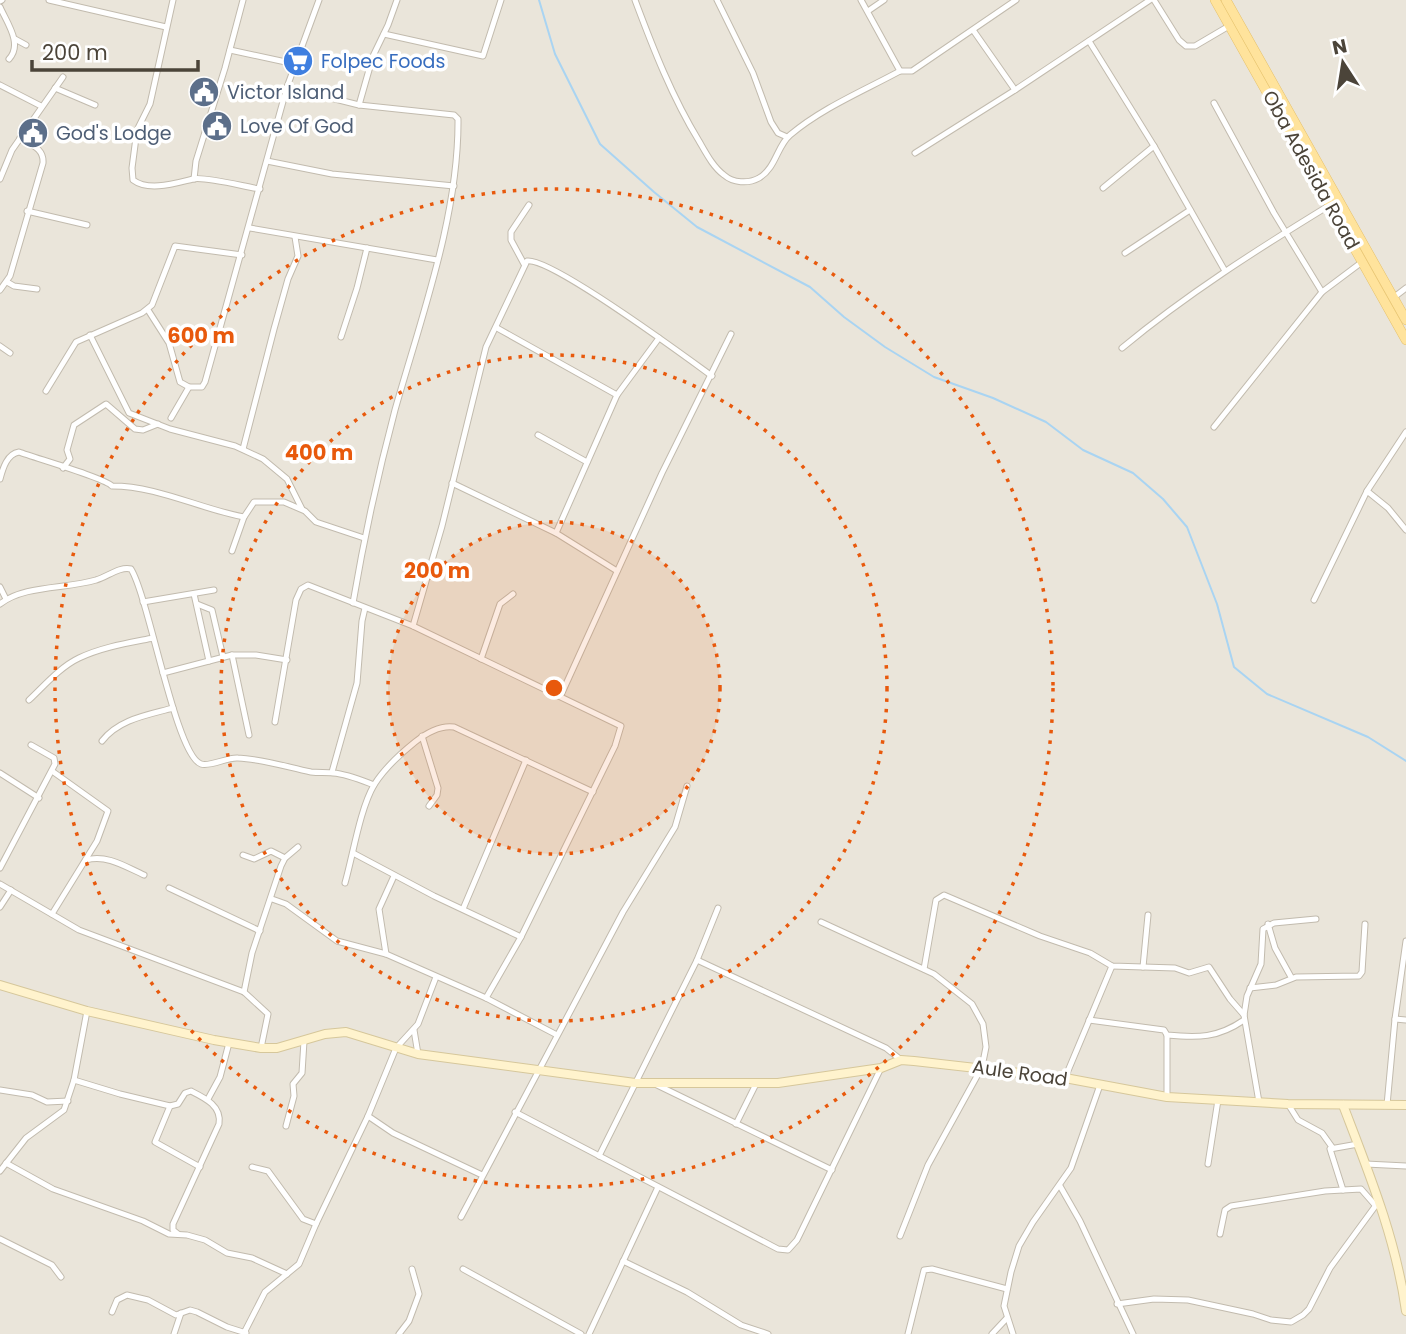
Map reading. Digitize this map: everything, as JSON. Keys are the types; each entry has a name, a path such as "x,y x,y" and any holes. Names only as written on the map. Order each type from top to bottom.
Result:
{"main road":[{"name":"Oba Adesida Road","path":"1215,0 1258,67 1406,340"},
{"path":"1226,0 1258,67"},
{"path":"1334,203 1406,320"}],"street":[{"path":"49,0 166,27"},
{"path":"173,0 150,104 138,130 132,177 138,184 178,185 194,178 260,189"},
{"path":"194,178 196,161 243,0"},
{"path":"148,310 169,343 178,379 189,387 200,388 205,382 242,256 287,87 319,0"},
{"path":"359,105 373,56 397,0"},
{"path":"384,34 484,55 501,0"},
{"path":"635,0 679,106 711,161 722,174 737,181 759,178 775,161 787,137 835,104 900,71 912,71 1016,0"},
{"path":"717,0 752,73 771,122 778,133 787,137"},
{"path":"861,0 900,71"},
{"path":"868,11 884,0"},
{"path":"915,153 1152,0 1186,46 1195,46 1229,25"},
{"path":"0,7 15,38 14,53 9,59"},
{"path":"973,30 1015,90"},
{"path":"15,38 26,45"},
{"path":"1088,41 1154,146 1225,271"},
{"path":"229,50 295,64"},
{"path":"0,179 3,162 63,77"},
{"path":"0,85 41,106"},
{"path":"287,87 359,105 457,116 454,186 437,260 373,496 353,603"},
{"path":"55,88 95,105"},
{"path":"1214,103 1322,292"},
{"path":"0,290 8,282 43,157 39,149 20,138"},
{"path":"1103,188 1154,146"},
{"path":"267,160 332,174 454,186"},
{"path":"1122,348 1161,315 1225,271 1334,203"},
{"path":"524,264 511,232 529,205"},
{"path":"1125,253 1190,210"},
{"path":"27,211 87,225"},
{"path":"250,228 437,260"},
{"path":"243,449 278,316 298,256 295,237"},
{"path":"46,391 70,349 80,339 148,310 155,302 175,246 242,256"},
{"path":"341,337 358,288 367,248"},
{"path":"413,626 486,347 524,264 530,260 540,262 659,338 712,376"},
{"path":"1214,427 1322,292 1362,262"},
{"path":"8,282 14,286 37,289"},
{"path":"1392,295 1404,290"},
{"path":"497,328 617,395"},
{"path":"561,695 666,464 731,334"},
{"path":"90,335 126,411 158,424 243,449 276,468 287,479 302,509"},
{"path":"556,533 617,395 659,338"},
{"path":"0,346 10,353"},
{"path":"171,418 189,387"},
{"path":"62,468 70,459 67,450 74,425 106,404 135,429 143,430 158,424"},
{"path":"1314,600 1367,491 1406,432"},
{"path":"538,436 587,462"},
{"path":"0,479 7,460 16,452 107,480 112,486 174,496 196,506 244,517"},
{"path":"452,483 556,533 617,571"},
{"path":"290,504 292,489"},
{"path":"1367,491 1388,508 1406,530"},
{"path":"232,551 244,517 254,502 290,504 302,509 316,522 364,538"},
{"path":"0,604 16,594 90,582 128,567 134,571 173,708 183,736 196,760 201,764 236,758 289,765 314,772 332,772 374,785"},
{"path":"275,722 296,600 304,586 314,585 413,626 621,726 615,746 593,792 521,937 486,998"},
{"path":"0,587 6,599"},
{"path":"143,602 214,590"},
{"path":"194,594 209,661"},
{"path":"481,659 500,604 513,594"},
{"path":"197,604 212,610 223,657"},
{"path":"332,772 357,683 365,608"},
{"path":"29,700 78,659 122,644 153,638"},
{"path":"163,673 232,655 256,655 287,660"},
{"path":"232,655 249,735"},
{"path":"102,741 109,732 121,725 173,708"},
{"path":"345,883 374,785 388,767 422,736 443,727 454,727 593,792"},
{"path":"422,736 438,788 437,795 429,806"},
{"path":"0,868 55,764 54,758 31,745"},
{"path":"463,909 526,760"},
{"path":"52,771 108,811 97,841 52,914"},
{"path":"0,773 39,798"},
{"path":"461,1217 623,912 675,827 687,786"},
{"path":"244,992 248,964 285,858 298,847"},
{"path":"243,855 254,859 271,851 285,858"},
{"path":"353,853 394,876 521,937"},
{"path":"86,860 97,857 108,859 144,876"},
{"path":"386,954 379,912 394,876"},
{"path":"0,884 79,930 244,992 268,1014 261,1048"},
{"path":"169,888 260,931"},
{"path":"0,907 11,890"},
{"path":"925,969 936,900 944,895 1040,936 1090,953 1112,966 1175,968 1189,973 1209,967 1244,1017"},
{"path":"272,898 286,904 337,941 386,954 486,998 557,1035"},
{"path":"599,1156 697,960 718,908"},
{"path":"1143,967 1148,915"},
{"path":"1259,1102 1244,1017 1250,988 1261,964 1263,929 1268,924 1316,919"},
{"path":"821,922 925,969 953,988 972,1004 979,1014 986,1046 982,1067 928,1165 900,1236"},
{"path":"1268,924 1275,948 1291,977"},
{"path":"1250,988 1276,985 1291,977 1360,975 1365,924"},
{"path":"1387,1105 1406,941"},
{"path":"697,960 887,1048 901,1060"},
{"path":"1065,1078 1112,966"},
{"path":"112,1312 119,1298 127,1295 148,1300 176,1315 190,1310 197,1312 246,1333 265,1292 299,1264 368,1116 396,1048 414,1030 436,977"},
{"name":"Aule Road","path":"0,985 86,1011 261,1048 277,1048 325,1034 346,1032 418,1054 635,1083 778,1083 881,1068 901,1060 1065,1078 1167,1097 1288,1104 1406,1105"},
{"path":"0,1171 26,1138 61,1113 68,1101 86,1011"},
{"path":"1167,1035 1215,1035 1231,1030 1244,1017"},
{"path":"1395,1019 1406,1020"},
{"path":"1089,1020 1164,1030 1167,1035 1167,1097"},
{"path":"414,1030 418,1054"},
{"path":"286,1126 295,1096 293,1084 302,1073 304,1041"},
{"path":"208,1099 220,1077 229,1043"},
{"path":"515,1112 778,1249 788,1250 797,1240 881,1068"},
{"path":"74,1080 170,1106 178,1104 188,1091 208,1099 215,1107 220,1119 172,1226 178,1234"},
{"path":"655,1084 832,1170"},
{"path":"736,1124 756,1084"},
{"path":"1013,1334 1004,1306 1023,1239 1060,1186 1077,1155 1100,1085"},
{"path":"0,1090 32,1095 47,1101 68,1101"},
{"path":"1208,1164 1218,1100"},
{"path":"1288,1104 1298,1121 1322,1133 1332,1147 1331,1156 1343,1190"},
{"path":"1343,1105 1394,1248 1406,1311"},
{"path":"170,1106 155,1142 200,1167"},
{"path":"368,1116 393,1133 482,1175"},
{"path":"1332,1147 1358,1144"},
{"path":"6,1163 53,1189 143,1221 169,1234 205,1240 227,1253 251,1258 287,1274"},
{"path":"1366,1164 1406,1166"},
{"path":"252,1167 268,1171 303,1219 316,1224"},
{"path":"1060,1186 1080,1221 1133,1334"},
{"path":"589,1334 658,1188"},
{"path":"1220,1234 1228,1207 1363,1189 1377,1203"},
{"path":"1118,1304 1154,1299 1188,1300 1271,1320 1291,1322 1309,1308 1330,1268 1377,1203"},
{"path":"0,1239 52,1265 61,1277"},
{"path":"623,1261 687,1292 741,1325 768,1334"},
{"path":"399,1334 410,1318 419,1294 412,1269"},
{"path":"463,1269 581,1334"},
{"path":"908,1334 925,1270 932,1269 1007,1289"},
{"path":"174,1334 181,1313"},
{"path":"992,1334 1007,1318"}],"shaded area":[{"path":"0,0 1406,0 1406,1334 0,1334"}],"waterway":[{"path":"539,0 555,54 600,144 654,192 697,227 810,287 844,317 885,347 934,377 993,398 1046,422 1083,450 1133,473 1163,499 1187,527 1217,604 1234,667 1267,694 1368,737 1406,761"}],"place":[{"name":"Folpec Foods","path":"298,61"},
{"name":"Victor Island","path":"204,92"},
{"name":"Love Of God","path":"217,126"},
{"name":"God's Lodge","path":"33,133"}]}
